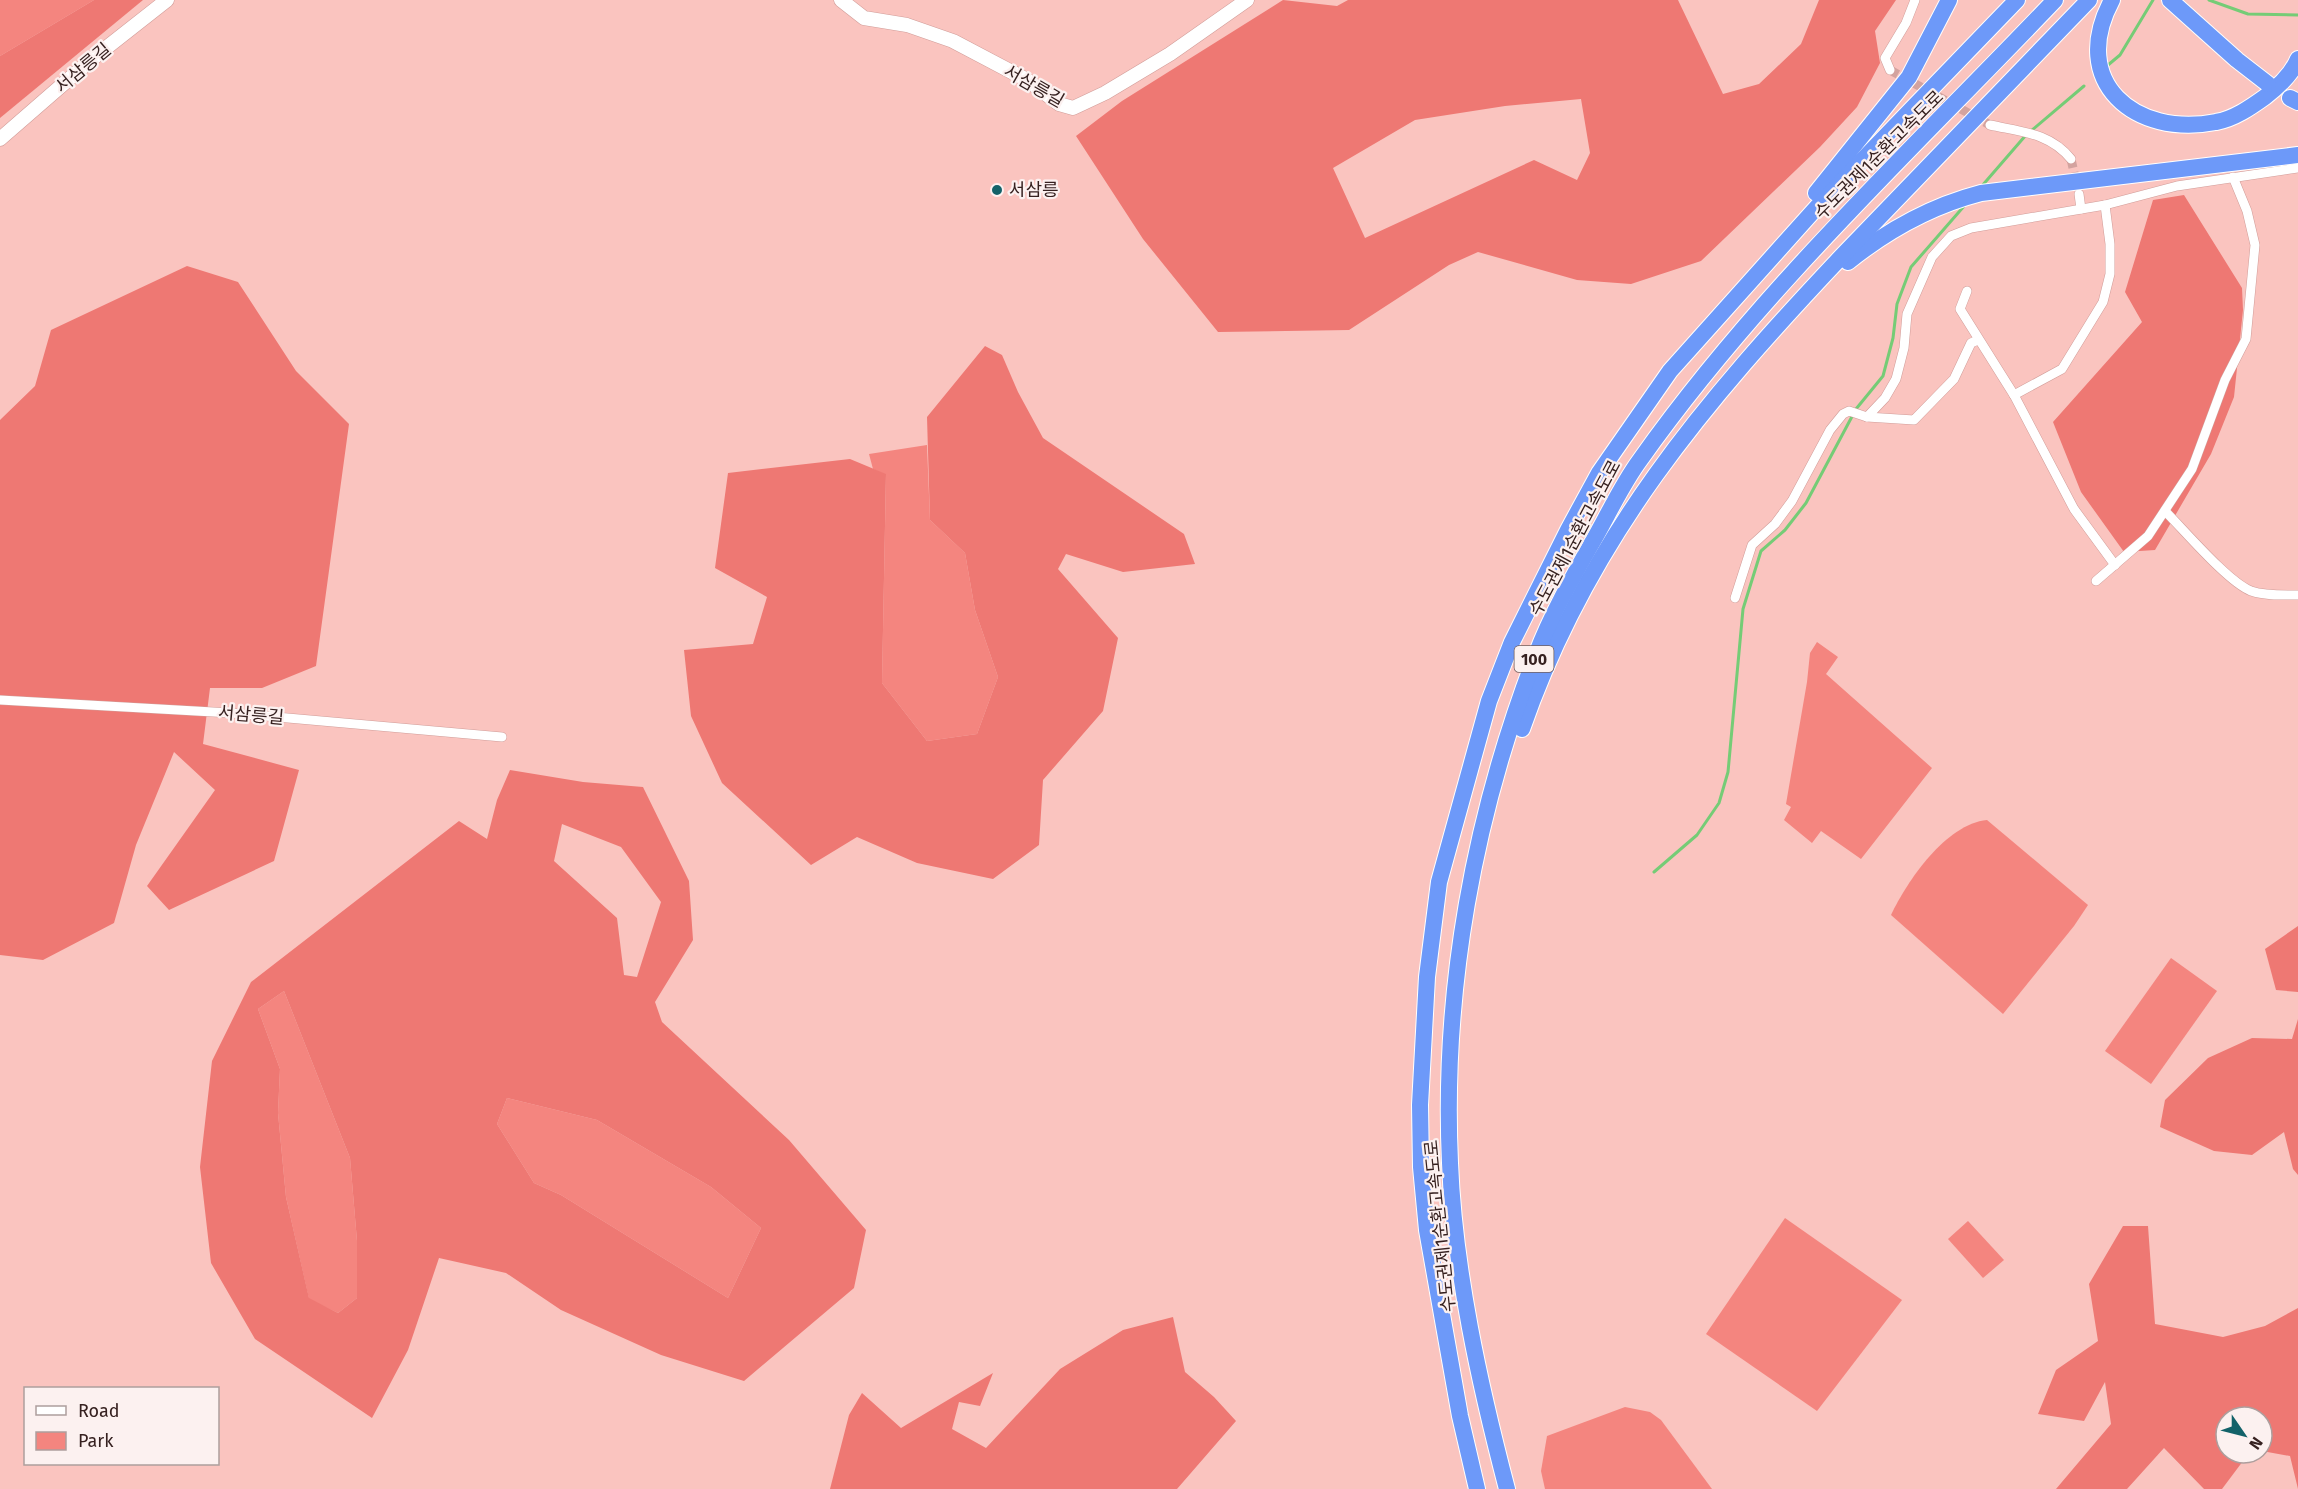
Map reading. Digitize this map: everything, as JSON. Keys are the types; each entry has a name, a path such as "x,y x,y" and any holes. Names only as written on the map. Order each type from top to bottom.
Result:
{"highway":[{"path":"1713,322 1896,96 1922,57 1949,0"},
{"name":"수도권제1순환고속도로","path":"1477,1489 1447,1344 1427,1230 1421,1167 1423,1041 1439,882 1489,701 1512,642 1539,585 1599,473 1670,371 1816,207 2018,0"},
{"name":"수도권제1순환고속도로","path":"1507,1489 1487,1410 1464,1286 1450,1165 1450,1041 1469,889 1489,798 1537,652 1562,598 1637,464 1694,388 1835,225 1924,138 2055,0"},
{"path":"1469,889 1526,718 1574,605 1616,531 1645,489 1740,366 2089,0"},
{"path":"2112,0 2098,39 2097,64 2112,91 2131,111 2157,122 2185,125 2218,122 2250,108 2274,89 2295,67 2298,59"},
{"path":"2175,4 2237,60 2268,84"},
{"path":"1740,366 1840,268 1882,236 1924,212 1959,199 2013,188 2298,155"}],"street":[{"name":"서삼릉길","path":"0,139 92,59 167,0"},
{"name":"서삼릉길","path":"841,0 864,18 907,25 953,41 1027,80 1059,104 1073,108 1105,93 1170,54 1247,0"},
{"path":"1890,70 1885,58 1906,23 1915,0"},
{"path":"1990,125 2043,138 2060,145 2071,159"},
{"path":"1864,416 1885,398 1896,379 1904,348 1907,314 1932,257 1951,236 1971,228 2105,205 2177,186 2298,168"},
{"path":"2096,581 2148,536 2192,470 2225,380 2246,339 2255,245 2247,212 2233,177"},
{"path":"2079,194 2081,209"},
{"path":"2014,395 2062,369 2103,302 2110,274 2110,243 2105,205"},
{"path":"1967,291 1960,309 2014,395 2074,509 2115,565"},
{"path":"1735,598 1752,545 1775,524 1792,501 1830,430 1843,414 1849,411 1864,416 1914,420 1954,379 1971,343 1978,340"},
{"path":"2164,511 2231,577 2250,591 2276,596 2298,595"},
{"name":"서삼릉길","path":"0,700 231,713 502,737"}],"green space":[{"path":"0,0 94,0 0,56"},
{"path":"927,445 930,520 965,553 975,610 998,677 977,734 927,741 882,683 886,475 873,469 869,454"},
{"path":"1817,642 1838,657 1826,674 1932,768 1861,859 1821,831 1812,843 1784,820 1791,807 1786,804 1810,653"},
{"path":"1987,820 2088,905 2074,926 2003,1014 1891,915 1907,886 1943,843 1972,824"},
{"path":"2171,958 2217,991 2151,1084 2105,1051"},
{"path":"284,991 350,1158 357,1241 357,1298 338,1313 309,1299 286,1197 278,1113 280,1069 258,1009"},
{"path":"507,1098 597,1120 711,1187 761,1228 728,1298 561,1195 534,1183 497,1124"},
{"path":"1785,1218 1902,1300 1817,1411 1706,1334"},
{"path":"1968,1221 2004,1260 1983,1278 1948,1239"},
{"path":"1625,1407 1650,1412 1661,1420 1712,1489 1545,1489 1541,1471 1547,1436"}],"shaded area":[{"path":"94,0 143,0 0,118 0,56"},
{"path":"1283,0 1337,6 1348,0 1678,0 1723,94 1759,84 1801,44 1819,0 1896,0 1875,31 1880,63 1857,107 1820,147 1701,261 1631,284 1577,280 1478,252 1449,265 1349,330 1218,332 1143,239 1076,136 1122,101","holes":["1581,99 1590,153 1577,180 1534,160 1365,238 1333,168 1415,120 1505,106"]},
{"path":"2184,195 2242,288 2243,310 2234,397 2211,454 2155,550 2124,552 2081,492 2053,422 2142,322 2125,292 2153,200"},
{"path":"187,266 238,282 296,371 349,424 316,666 262,688 210,688 203,744 299,770 274,861 169,910 147,886 215,790 174,752 136,845 114,923 43,960 0,955 0,420 35,386 51,330"},
{"path":"985,346 1002,355 1018,392 1043,438 1184,534 1195,564 1123,572 1066,554 1058,569 1118,638 1103,711 1043,780 1039,845 993,879 917,863 857,837 811,865 722,783 691,716 684,650 753,644 767,597 715,568 728,473 850,459 886,474 882,683 927,741 977,734 998,677 975,610 965,553 930,520 927,417"},
{"path":"510,770 583,782 643,787 689,881 693,940 655,1002 662,1022 789,1140 866,1230 854,1288 744,1381 661,1355 561,1310 506,1273 439,1258 408,1350 372,1418 255,1339 211,1263 200,1167 212,1061 251,982 459,821 487,839 497,800","holes":["562,824 621,847 661,902 637,977 624,975 617,918 554,861","284,991 350,1158 357,1241 357,1298 338,1313 309,1298 286,1197 278,1113 280,1069 258,1009","507,1098 597,1120 711,1187 761,1228 728,1298 561,1195 534,1183 497,1124"]},
{"path":"2298,926 2298,992 2276,990 2265,949"},
{"path":"2298,1019 2298,1175 2293,1169 2284,1132 2252,1155 2214,1151 2160,1127 2165,1100 2208,1058 2252,1038 2292,1039"},
{"path":"2123,1226 2148,1226 2155,1324 2223,1337 2265,1326 2298,1308 2298,1489 2290,1456 2274,1453 2274,1405 2214,1405 2214,1465 2240,1465 2222,1489 2204,1489 2164,1448 2127,1489 2056,1489 2111,1424 2105,1382 2084,1421 2038,1414 2056,1370 2098,1341 2089,1284"},
{"path":"1173,1317 1185,1372 1214,1397 1236,1421 1177,1489 830,1489 849,1415 862,1393 901,1428 993,1373 980,1406 959,1402 952,1429 986,1448 1060,1369 1123,1330"}],"waterway":[{"path":"2108,65 2120,55 2153,0"},
{"path":"2209,0 2248,14 2298,15"},
{"path":"2031,131 2084,86"},
{"path":"1981,187 2026,135"},
{"path":"1654,872 1697,835 1719,803 1728,772 1743,609 1761,551 1785,530 1806,503 1856,409 1883,376 1893,338 1897,304 1911,267 1965,205"}],"tunnel":[{"path":"1890,70 1990,125"},
{"path":"2071,159 2077,186"}],"place":[{"name":"서삼릉","path":"997,190"}]}
